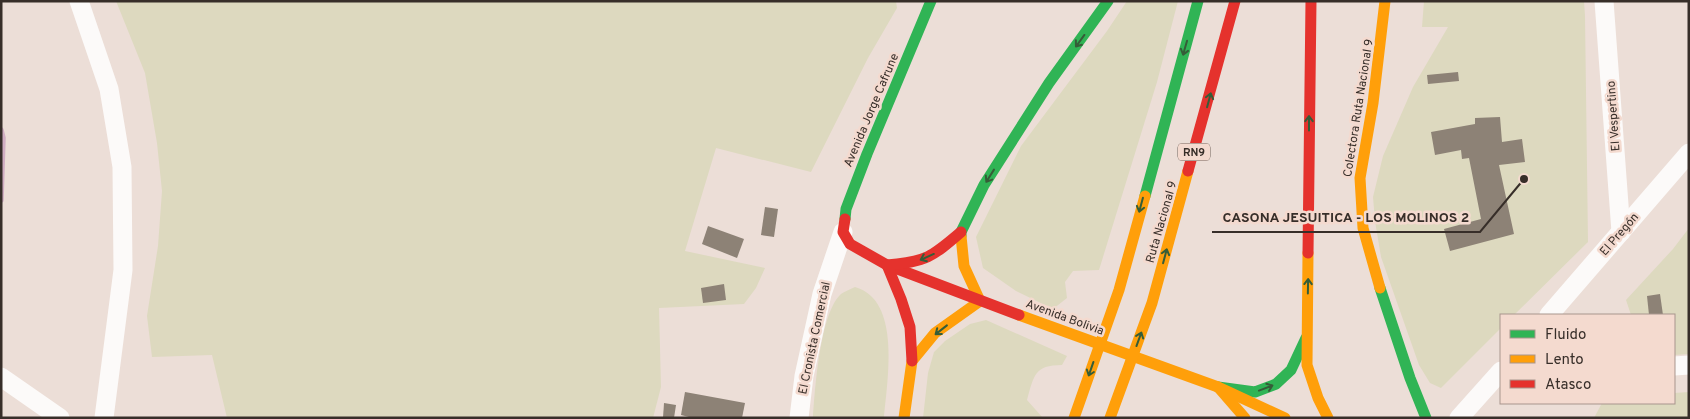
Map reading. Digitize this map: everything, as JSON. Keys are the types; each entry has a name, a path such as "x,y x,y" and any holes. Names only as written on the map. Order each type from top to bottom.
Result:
{"main road":[{"name":"Avenida Jorge Cafrune","path":"843,232 846,209 931,1"},
{"path":"904,418 912,361 910,327 902,299 886,265 913,263 935,254 961,232 984,185 1039,98 1108,1"},
{"name":"Ruta Nacional 9","path":"1074,418 1118,290 1198,1"},
{"name":"Ruta Nacional 9","path":"1110,418 1152,303 1235,1"},
{"path":"1312,1 1309,72 1307,365 1318,398 1328,418"},
{"name":"Colectora Ruta Nacional 9","path":"1385,1 1373,103 1360,178 1362,228 1380,289 1410,378 1426,418"},
{"name":"Avenida Bolivia","path":"843,232 850,244 886,265 1218,388 1285,418"},
{"path":"912,361 935,333 980,301 964,266 961,232"},
{"path":"1218,388 1255,392 1276,384 1291,370 1307,334"},
{"path":"1218,388 1246,418"}],"street":[{"path":"79,1 109,89 122,168 122,270 104,418"},
{"name":"El Vespertino","path":"1604,1 1621,232"},
{"name":"El Pregón","path":"1550,314 1689,153"},
{"name":"El Cronista Comercial","path":"799,418 804,376 822,294 843,232"},
{"path":"1675,366 1689,365"},
{"path":"1459,418 1500,371"},
{"path":"1,377 60,418"}],"shaded area":[{"path":"116,1 896,1 897,8 868,58 811,172 716,148 685,251 765,268 756,288 744,304 659,308 661,387 653,418 227,418 212,355 152,357 147,316 158,246 162,191 157,143 145,73"},
{"path":"1127,1 1178,1 1157,82 1099,270 1073,271 1065,282 1067,298 1053,309 1016,291 983,268 976,237 1021,146 1107,31"},
{"path":"1424,1 1584,1 1588,242 1515,314 1500,314 1500,329 1441,388 1430,383 1419,365 1381,257 1373,197 1383,156 1413,87 1448,27 1422,27"},
{"path":"1689,228 1689,354 1675,355 1675,314 1631,314 1626,300 1673,249"},
{"path":"855,287 870,295 880,308 886,325 889,364 884,418 813,418 820,352 828,317 841,294"},
{"path":"986,320 1067,356 1062,365 1046,367 1040,370 1031,384 1027,400 1043,418 923,418 928,373 934,352 945,341 970,324"},
{"path":"1689,392 1689,418 1594,418 1601,404 1675,404 1675,393"}],"building":[{"path":"1458,72 1459,81 1428,84 1427,75"},
{"path":"1500,117 1502,142 1522,139 1525,162 1499,165 1514,234 1450,251 1444,229 1481,219 1469,158 1462,159 1461,150 1435,155 1431,132 1475,124 1475,118"},
{"path":"765,207 778,209 774,237 761,235"},
{"path":"708,226 744,239 737,258 702,244"},
{"path":"724,284 726,300 703,303 701,288"},
{"path":"1660,294 1663,314 1649,314 1647,296"},
{"path":"685,392 745,403 742,418 693,418 681,415"},
{"path":"664,403 676,405 674,418 663,418"}],"waterway":[{"path":"1,130 3,138 1,200"}],"traffic: fast":[{"path":"845,219 846,209 867,154 931,1"},
{"path":"961,236 961,232 984,185 1049,83 1108,1"},
{"path":"1145,196 1198,1"},
{"path":"1380,288 1410,378 1426,418"},
{"path":"1218,387 1255,392 1276,384 1291,370 1306,338"}],"traffic: slow":[{"path":"1380,288 1363,228 1360,178 1373,103 1385,1"},
{"path":"1110,418 1152,303 1188,171"},
{"path":"1074,418 1119,290 1145,196"},
{"path":"904,418 912,361 935,333 980,301 964,266 961,236"},
{"path":"1308,253 1307,365 1318,398 1328,418"},
{"path":"1019,315 1218,387 1285,418"},
{"path":"1218,387 1245,418"}],"traffic: jam":[{"path":"1188,171 1235,1"},
{"path":"1308,253 1311,1"},
{"path":"845,219 843,232 850,244 887,265 1019,315"},
{"path":"912,361 910,327 887,265 911,262 928,257 961,232"}],"place":[{"name":"CASONA JESUITICA - LOS MOLINOS 2","path":"1524,179"}]}
